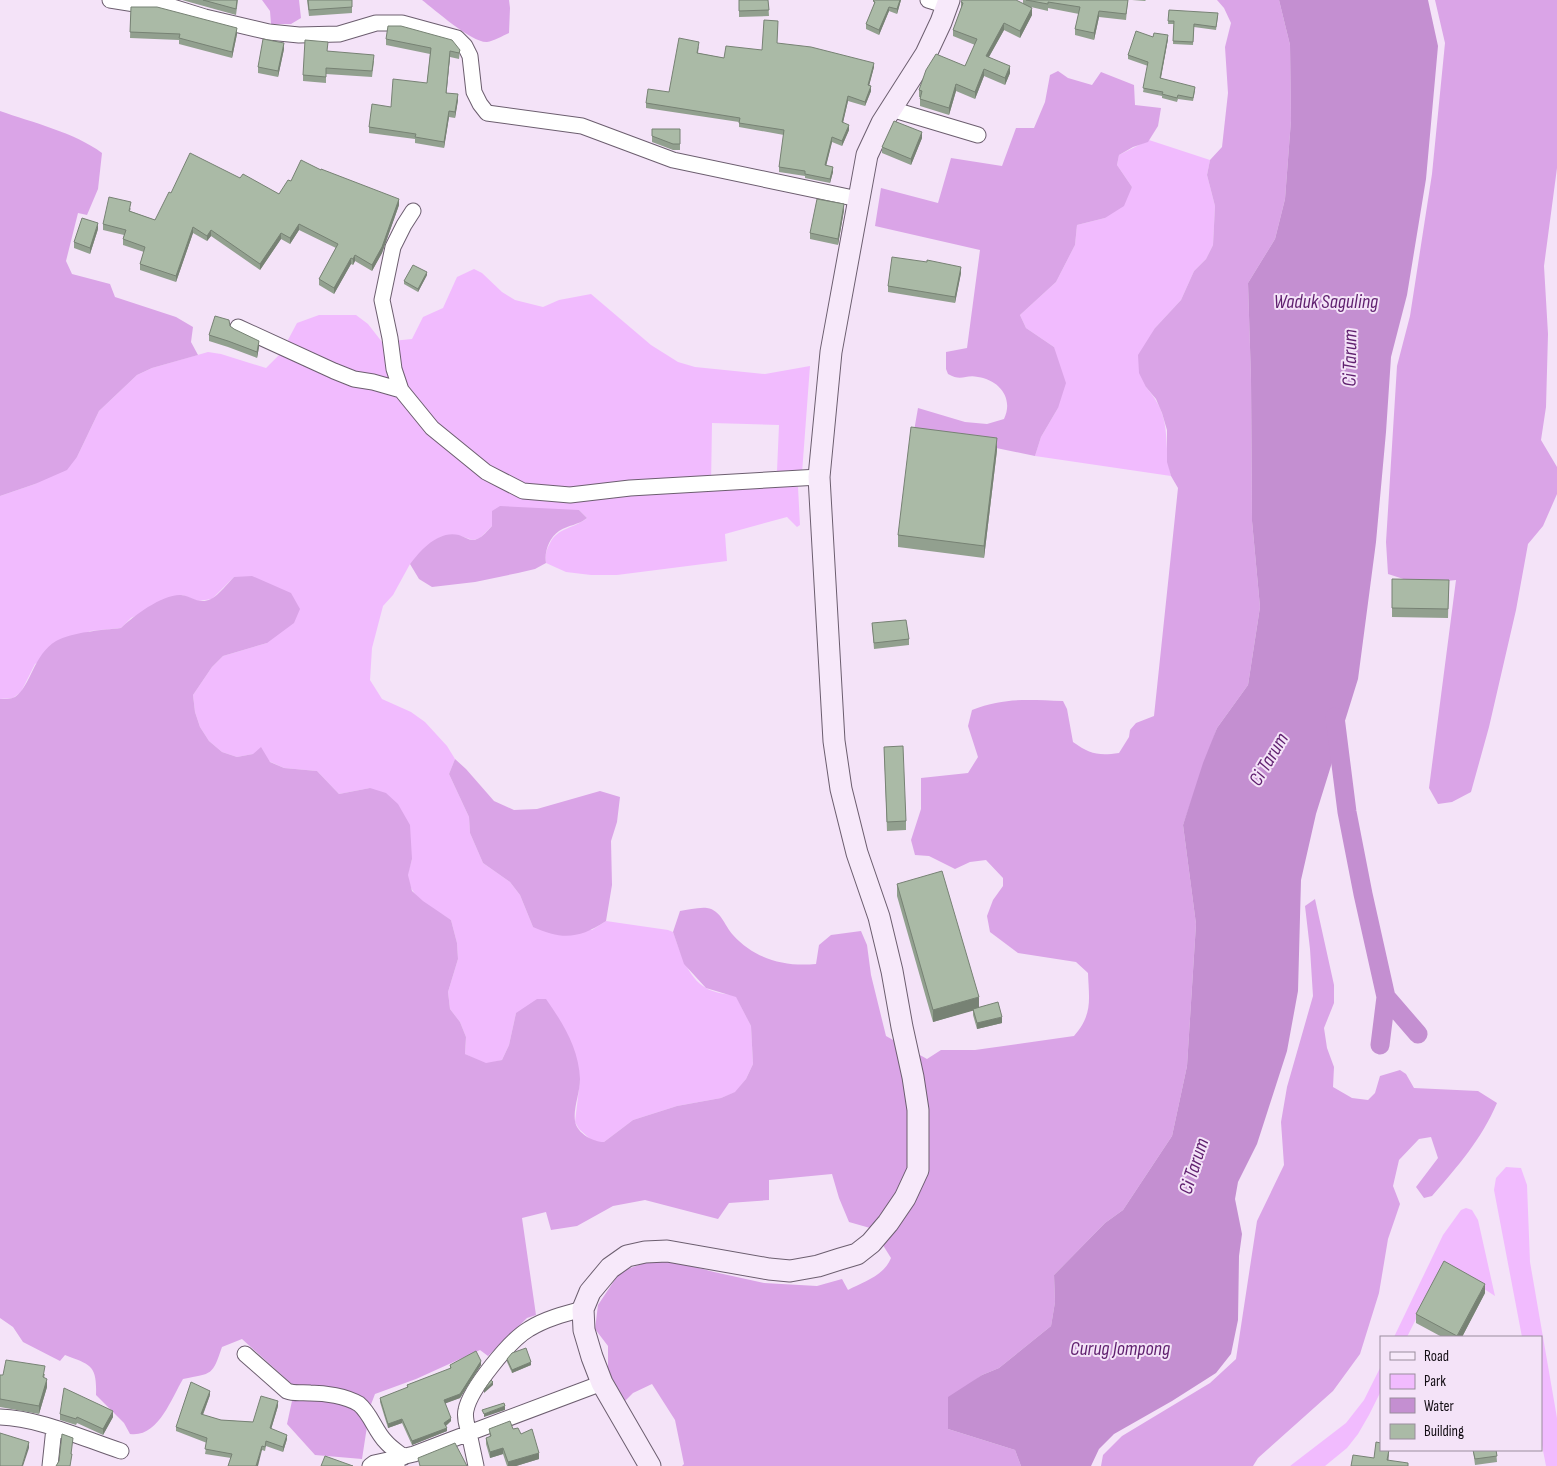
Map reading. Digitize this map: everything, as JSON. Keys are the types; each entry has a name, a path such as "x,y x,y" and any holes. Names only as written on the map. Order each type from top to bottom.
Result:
{"street":[{"path":"110,0 135,4 163,4 205,17 269,32 299,35 339,34 376,23 402,23 457,38 465,46 470,56 474,92 480,104 488,113 582,126 673,160 858,199"},
{"path":"650,1466 602,1383 584,1330 583,1309 590,1292 610,1268 627,1256 646,1252 667,1251 769,1269 790,1270 818,1266 856,1254 871,1243 888,1223 905,1198 918,1170 918,1110 913,1077 879,917 857,852 841,789 834,741 819,477 831,352 867,155 882,123 926,54 942,2"},
{"path":"891,109 978,136"},
{"path":"413,211 393,246 382,300 394,369 401,390 432,428 486,472 523,491 570,495 630,488 819,477"},
{"path":"238,326 334,371 401,390"},
{"path":"476,1466 465,1413 468,1401 500,1355 527,1330 552,1318 583,1309"},
{"path":"245,1354 287,1391 294,1394 310,1392 328,1394 359,1405 399,1460"},
{"path":"370,1466 374,1463 399,1460 602,1383"},
{"path":"0,1417 13,1417 54,1428 121,1451"},
{"path":"50,1466 54,1428"}],"green space":[{"path":"1149,140 1210,160 1207,175 1215,206 1213,245 1206,259 1194,271 1181,300 1155,328 1146,387 1155,399 1164,420 1171,476 1035,456 1041,437 1058,408 1054,347 1026,328 1020,315 1056,282 1075,245 1077,225 1105,218 1132,187 1117,165 1119,155"},
{"path":"474,269 482,273 502,292 515,300 543,307 559,300 591,294 651,345 678,362 695,367 765,374 810,366 802,473 777,471 779,425 712,423 711,486 798,487 800,525 797,527 787,517 725,534 727,561 617,575 591,575 566,572 546,563 547,550 553,538 587,518 579,510 492,526 480,538 473,540 457,535 440,537 410,564 393,595 383,606 372,648 370,680 382,699 411,712 425,722 447,746 455,759 449,774 469,817 470,833 483,863 510,882 520,895 533,927 592,930 606,921 673,932 685,963 694,977 709,990 736,996 751,1026 753,1064 746,1079 736,1092 721,1098 677,1106 633,1120 604,1142 595,1142 589,1138 579,1129 575,1122 580,1080 516,1013 509,1045 502,1060 486,1064 465,1054 466,1037 460,1022 450,1009 448,992 458,959 457,943 451,920 430,907 412,890 408,871 412,859 370,788 339,794 317,771 284,768 253,754 237,757 222,752 209,741 200,727 195,712 193,695 212,667 223,656 267,643 234,577 212,599 198,601 182,595 131,618 121,628 90,631 35,664 21,692 13,698 0,699 0,496 35,484 77,457 99,411 137,375 152,368 208,352 221,354 266,368 281,353 297,323 319,315 356,315 368,324 382,342 412,339 423,317 443,308 457,277"},
{"path":"1506,1167 1521,1168 1527,1185 1530,1262 1557,1418 1557,1466 1546,1466 1542,1445 1542,1336 1522,1336 1494,1190 1496,1178"},
{"path":"1466,1208 1472,1210 1478,1220 1495,1296 1444,1263 1408,1336 1394,1336 1443,1235 1461,1210"},
{"path":"1380,1368 1380,1393 1358,1434 1347,1448 1325,1466 1290,1466 1346,1423 1364,1400"}],"shaded area":[{"path":"262,0 299,0 301,18 291,24 271,24 270,11"},
{"path":"422,0 509,0 509,33 495,40 480,41 463,32"},
{"path":"1217,0 1279,0 1290,45 1291,120 1285,199 1275,239 1248,283 1252,521 1260,607 1248,685 1217,728 1183,825 1196,924 1187,1066 1172,1136 1123,1210 1105,1223 1054,1275 1055,1302 1051,1326 999,1368 982,1375 967,1386 948,1429 1015,1450 1021,1466 682,1466 684,1464 675,1420 652,1384 633,1393 625,1401 608,1371 608,1346 595,1329 598,1305 620,1272 644,1263 665,1259 764,1283 817,1286 842,1279 848,1290 873,1278 888,1264 891,1258 870,1228 849,1222 832,1174 769,1180 769,1200 729,1203 718,1219 645,1200 613,1206 577,1226 551,1230 546,1212 522,1218 536,1315 527,1318 488,1356 480,1350 416,1379 375,1394 370,1407 362,1459 315,1455 287,1424 295,1387 242,1339 222,1347 216,1363 210,1372 183,1379 156,1424 140,1434 130,1434 124,1423 96,1395 95,1378 91,1368 81,1361 65,1355 60,1361 23,1342 13,1327 0,1318 0,699 13,698 20,692 42,654 56,641 79,633 121,628 141,612 166,598 181,595 199,601 206,601 217,595 234,577 252,576 291,593 300,609 294,623 267,643 223,656 212,667 193,695 195,712 200,727 209,741 222,752 237,757 253,754 261,747 270,762 284,768 317,771 339,794 370,788 386,793 398,804 410,825 412,859 408,875 412,891 451,920 457,943 458,959 448,992 450,1009 460,1022 466,1037 465,1054 486,1063 502,1060 509,1045 516,1013 537,999 546,999 564,1027 577,1057 580,1079 575,1111 576,1126 586,1136 596,1141 604,1142 633,1120 677,1106 721,1098 735,1092 746,1079 753,1064 751,1026 736,997 706,988 684,964 673,932 680,911 701,908 712,909 719,915 733,935 751,950 771,960 793,964 816,964 819,945 831,935 861,931 867,945 871,975 886,1036 927,1059 941,1050 975,1050 1074,1036 1087,1014 1089,999 1088,973 1076,962 1018,953 990,932 987,916 993,900 1003,886 1003,878 986,860 970,862 955,869 929,856 915,855 911,840 921,809 921,778 968,773 978,757 968,726 972,710 1006,701 1063,701 1067,709 1073,742 1089,752 1105,754 1119,753 1129,737 1130,730 1136,723 1154,716 1178,488 1171,476 1167,462 1167,430 1162,413 1156,399 1146,387 1139,373 1138,355 1155,328 1181,300 1194,271 1206,259 1213,245 1215,206 1207,175 1210,160 1222,147 1228,93 1225,47 1231,23 1224,8"},
{"path":"1435,0 1557,0 1557,168 1544,266 1548,334 1546,407 1541,440 1557,467 1557,494 1543,526 1528,544 1516,610 1489,727 1471,792 1452,802 1438,804 1429,788 1456,580 1419,584 1388,574 1386,542 1397,366 1410,316 1432,174 1445,43"},
{"path":"1058,71 1068,78 1092,85 1101,72 1134,85 1135,105 1161,108 1158,126 1148,142 1133,147 1119,155 1117,165 1132,187 1124,206 1105,218 1077,225 1075,245 1056,282 1020,315 1026,328 1054,347 1066,383 1058,408 1041,437 1035,456 914,431 918,408 965,422 987,424 1004,419 1007,404 1003,391 992,382 974,376 960,378 948,374 946,369 946,352 967,348 980,250 875,226 881,188 938,203 951,158 1002,166 1016,128 1034,128 1045,102 1050,75"},
{"path":"0,111 66,134 102,153 98,189 87,215 78,213 66,261 72,274 110,284 115,297 176,317 193,327 191,342 198,355 152,368 137,375 99,411 77,457 67,470 0,496"},
{"path":"500,506 579,510 587,518 555,534 548,546 546,563 535,569 475,582 432,587 419,579 410,564 425,547 444,535 459,535 472,540 479,538 492,526 492,511"},
{"path":"455,759 494,801 514,810 537,809 600,791 620,797 617,822 611,841 612,885 606,921 587,931 570,936 553,934 533,927 520,895 510,882 483,863 470,833 469,817 449,774"},
{"path":"1315,899 1334,985 1334,1003 1324,1028 1327,1048 1334,1067 1333,1087 1352,1098 1368,1100 1375,1093 1380,1076 1400,1070 1406,1074 1414,1088 1478,1091 1497,1103 1476,1141 1432,1196 1424,1198 1416,1187 1438,1158 1431,1137 1419,1139 1399,1160 1393,1186 1400,1204 1388,1239 1379,1293 1360,1354 1333,1391 1258,1458 1253,1466 1101,1466 1103,1455 1122,1436 1210,1383 1236,1359 1257,1221 1284,1165 1281,1122 1287,1087 1313,996 1305,906"}],"water":[{"name":"Waduk Saguling","path":"1279,0 1428,0 1438,46 1426,179 1407,295 1391,357 1376,542 1358,679 1316,814 1301,880 1298,991 1287,1051 1257,1144 1238,1182 1235,1199 1242,1234 1239,1256 1238,1320 1231,1354 1216,1373 1114,1434 1099,1449 1091,1466 1021,1466 1015,1450 948,1429 948,1397 982,1375 999,1368 1051,1326 1055,1302 1054,1275 1105,1223 1123,1210 1172,1136 1187,1066 1196,924 1183,825 1203,763 1217,728 1248,685 1260,607 1252,521 1248,283 1275,239 1285,199 1291,120 1290,45"}],"building":[{"path":"203,0 237,0 236,9"},
{"path":"308,0 352,0 352,7 309,10"},
{"path":"739,0 768,0 769,10 739,11"},
{"path":"874,0 900,0 897,9 889,7 879,30 866,24 875,2"},
{"path":"962,0 1016,0 1032,8 1020,31 1004,23 986,56 1010,66 1005,78 984,69 975,92 956,84 949,108 920,99 922,91 919,90 926,70 936,54 965,66 977,39 953,30 963,3 961,2"},
{"path":"1026,0 1128,0 1126,14 1099,11 1094,33 1075,29 1080,7"},
{"path":"131,7 157,7 237,28 232,52 179,38 180,34 130,32"},
{"path":"1169,10 1218,13 1216,27 1194,24 1193,42 1173,41 1174,21 1168,21"},
{"path":"764,20 778,21 777,43 811,47 874,63 868,85 871,86 865,102 848,96 842,122 849,125 842,141 832,137 825,165 833,167 830,179 805,174 805,171 779,167 784,130 739,123 740,118 646,103 648,89 669,92 679,38 699,42 697,53 724,58 726,46 762,50"},
{"path":"388,26 401,26 452,40 460,50 459,53 450,51 446,93 458,94 455,112 449,111 444,142 415,137 416,134 369,127 372,104 391,107 393,79 427,83 431,48 386,39"},
{"path":"1136,31 1153,37 1154,33 1168,35 1160,78 1195,87 1193,98 1178,95 1177,98 1162,94 1163,92 1143,88 1148,62 1128,55"},
{"path":"263,39 284,43 278,71 258,67"},
{"path":"305,40 328,42 327,51 374,55 372,71 326,68 326,77 303,75"},
{"path":"894,121 922,132 911,159 882,147"},
{"path":"652,129 680,129 680,144 673,144 652,136"},
{"path":"190,153 240,178 243,174 279,194 288,180 291,181 301,160 321,170 399,199 382,247 372,265 355,255 353,259 351,258 334,288 319,279 338,244 299,224 290,238 281,233 260,264 211,230 207,236 193,227 176,276 140,264 145,247 123,239 126,230 103,224 109,197 131,202 129,211 155,220 169,192 171,193"},
{"path":"817,199 844,204 838,239 810,233"},
{"path":"82,218 98,223 90,248 74,242"},
{"path":"892,257 927,262 927,260 961,267 955,297 888,286"},
{"path":"413,265 427,272 418,289 404,281"},
{"path":"215,316 229,320 230,326 234,329 259,341 257,352 209,335"},
{"path":"911,427 997,438 984,546 898,535"},
{"path":"1392,579 1449,580 1448,609 1392,608"},
{"path":"906,620 909,639 874,643 872,623"},
{"path":"903,746 906,821 887,822 884,747"},
{"path":"942,871 979,997 933,1010 897,884"},
{"path":"998,1002 1002,1017 977,1023 973,1009"},
{"path":"1444,1261 1485,1284 1457,1336 1416,1314"},
{"path":"526,1348 531,1362 512,1370 507,1359 512,1353"},
{"path":"476,1351 481,1361 460,1394 444,1400 451,1418 444,1423 447,1428 412,1441 402,1419 388,1424 380,1398 451,1368 450,1365"},
{"path":"6,1360 45,1366 43,1377 47,1379 39,1406 0,1399 0,1375 3,1375"},
{"path":"491,1380 493,1382 484,1390"},
{"path":"191,1382 210,1391 201,1414 221,1420 253,1422 261,1396 278,1401 270,1428 287,1435 283,1447 266,1441 265,1447 262,1446 256,1466 228,1466 232,1454 205,1449 207,1438 176,1427"},
{"path":"64,1388 113,1411 103,1429 77,1417 76,1419 60,1414"},
{"path":"504,1403 505,1406 484,1414 482,1410"},
{"path":"510,1421 513,1429 518,1428 521,1434 532,1429 539,1453 508,1462 503,1448 490,1452 486,1438 491,1436 489,1429"},
{"path":"0,1433 29,1442 22,1466 0,1466"},
{"path":"62,1434 73,1438 70,1466 56,1466 59,1461"},
{"path":"1376,1442 1380,1443 1380,1451 1389,1451 1387,1460 1408,1463 1408,1466 1351,1466 1353,1455 1374,1458"},
{"path":"455,1443 467,1466 420,1466 418,1458"},
{"path":"1473,1451 1496,1451 1497,1456 1475,1459"},
{"path":"325,1456 353,1466 321,1466"}],"waterway":[{"path":"1335,717 1347,812 1386,997 1380,1045"},
{"path":"1386,997 1418,1034"}],"water label":[{"name":"Ci Tarum","path":"1349,358"},
{"name":"Ci Tarum","path":"1268,759"},
{"name":"Ci Tarum","path":"1193,1166"},
{"name":"Curug Jompong","path":"1120,1348"}]}
